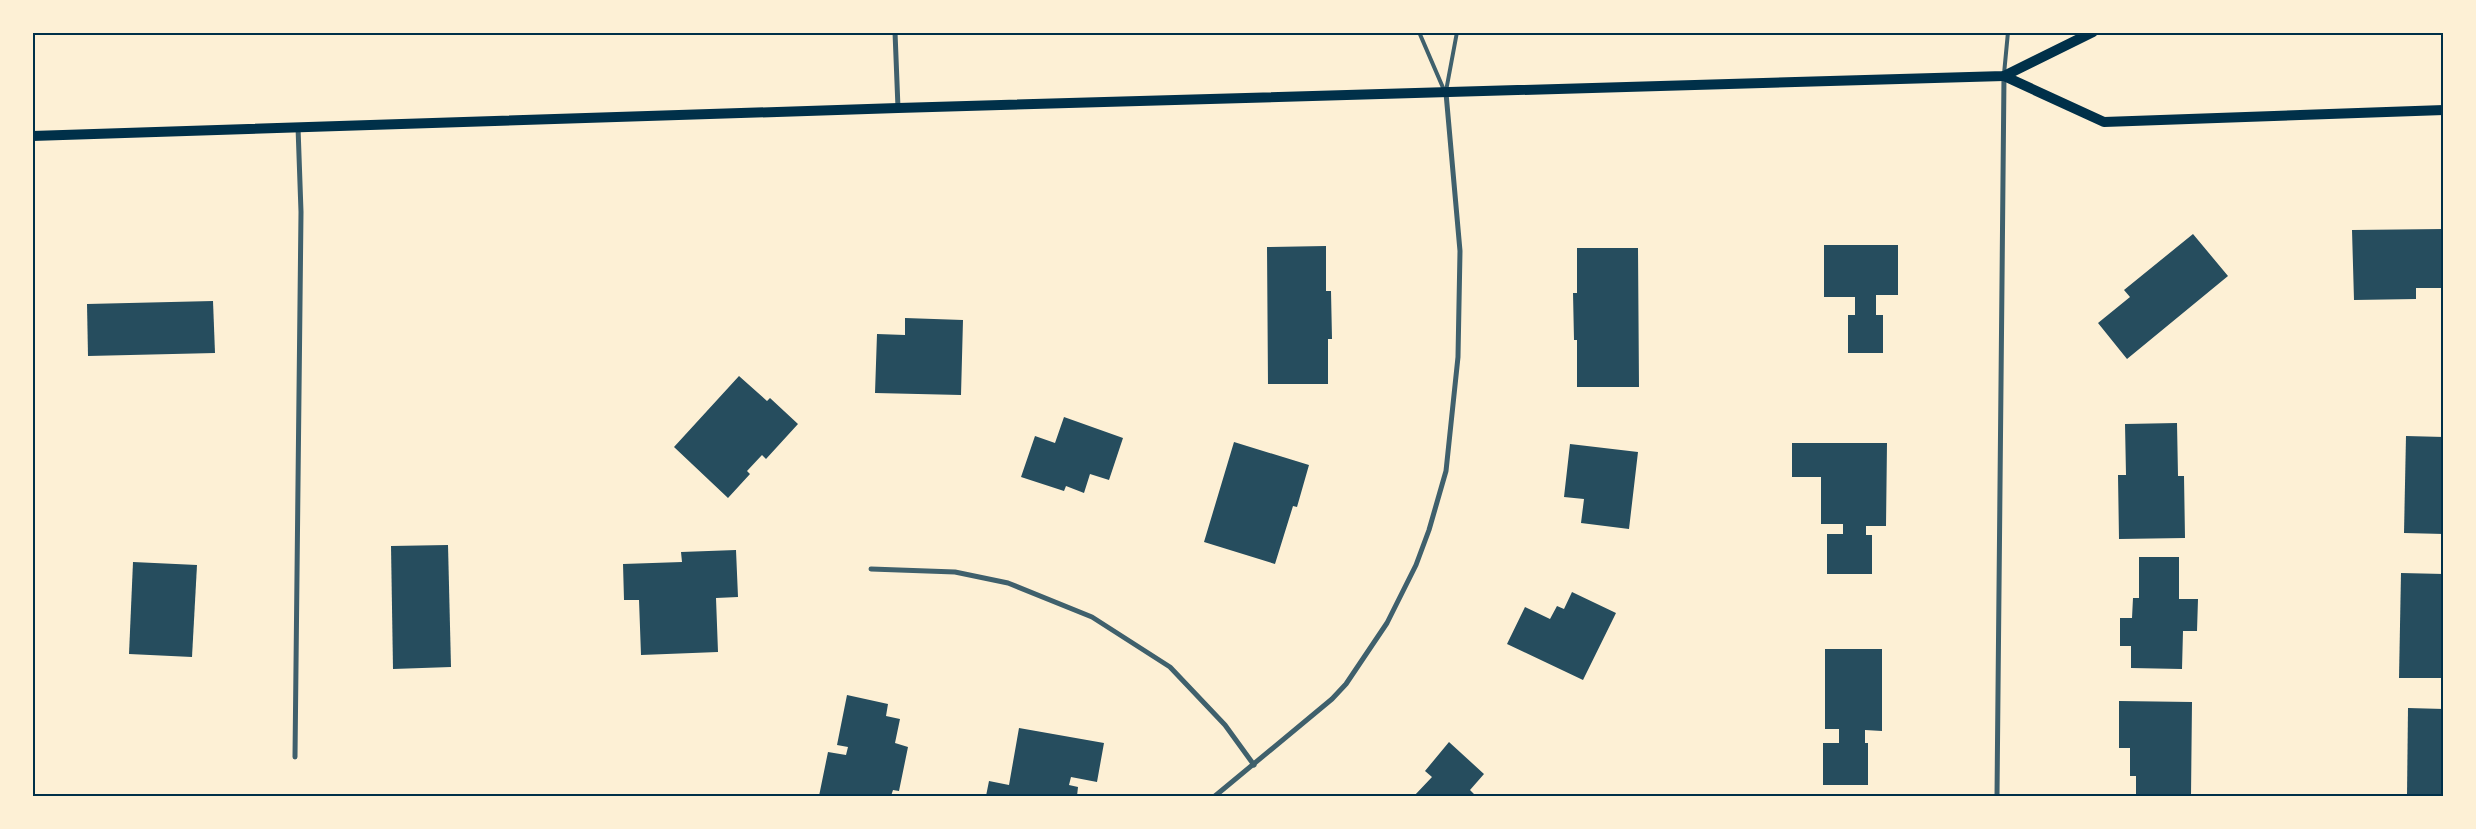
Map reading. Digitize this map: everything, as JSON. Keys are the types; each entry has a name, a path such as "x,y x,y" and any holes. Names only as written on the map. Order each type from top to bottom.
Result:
{"main road":[{"path":"32,136 898,108 2004,76 2093,32"},
{"path":"2004,76 2104,122 2444,110"}],"street":[{"path":"895,32 898,108"},
{"path":"1997,796 2004,76"},
{"path":"1215,796 1332,699 1346,684 1387,622 1416,565 1429,530 1446,470 1458,357 1460,251 1446,93"},
{"path":"294,757 301,212 298,127"},
{"path":"871,569 964,574 1008,583 1092,617 1170,667 1225,725 1254,765"}],"lane":[{"path":"1419,32 1446,93"},
{"path":"1446,93 1457,32"},
{"path":"2004,76 2008,32"}],"building":[{"path":"2444,229 2444,288 2416,288 2416,299 2354,300 2352,230"},
{"path":"2193,234 2228,276 2127,359 2098,323 2130,297 2124,290"},
{"path":"1824,245 1898,245 1898,295 1876,295 1876,315 1883,315 1883,353 1848,353 1848,315 1855,315 1855,297 1824,297"},
{"path":"1326,246 1326,291 1331,291 1332,339 1328,339 1328,384 1268,384 1267,247"},
{"path":"1577,248 1638,248 1639,387 1577,387 1577,340 1574,340 1573,293 1577,293"},
{"path":"213,301 215,353 88,356 87,304"},
{"path":"905,318 963,320 961,395 875,393 877,334 905,335"},
{"path":"739,376 767,401 770,398 798,424 766,459 762,455 747,471 750,474 728,498 674,447"},
{"path":"1064,417 1123,438 1109,480 1090,474 1084,493 1066,486 1064,491 1021,477 1035,436 1055,443"},
{"path":"2177,423 2178,476 2184,476 2185,538 2119,539 2118,475 2126,475 2125,424"},
{"path":"2406,436 2444,437 2444,534 2404,533"},
{"path":"1234,442 1309,465 1297,507 1293,506 1275,564 1204,542"},
{"path":"1792,443 1887,443 1886,526 1866,526 1866,535 1872,535 1872,574 1827,574 1827,534 1843,534 1843,524 1821,524 1821,477 1792,477"},
{"path":"1570,444 1638,452 1629,529 1581,523 1584,499 1564,497"},
{"path":"448,545 451,667 393,669 391,546"},
{"path":"736,550 738,597 716,598 718,652 641,655 639,600 624,600 623,564 682,562 681,552"},
{"path":"2139,557 2179,557 2179,599 2198,599 2197,631 2183,631 2182,669 2131,668 2131,646 2120,646 2120,618 2132,618 2133,598 2139,598"},
{"path":"133,562 197,565 192,657 129,654"},
{"path":"2401,573 2444,574 2444,678 2399,678"},
{"path":"1572,592 1616,613 1583,680 1507,644 1525,607 1550,619 1557,606 1564,609"},
{"path":"1825,649 1882,649 1882,731 1865,730 1865,743 1868,743 1868,785 1823,785 1823,743 1839,743 1839,729 1825,729"},
{"path":"847,695 888,704 886,716 900,719 895,743 908,747 899,791 893,790 891,796 819,796 828,752 846,755 848,747 837,745"},
{"path":"2119,701 2192,702 2191,796 2136,796 2136,776 2130,776 2130,748 2119,748"},
{"path":"2408,708 2444,709 2444,796 2407,796"},
{"path":"1019,728 1104,743 1097,782 1071,777 1069,785 1078,787 1077,796 986,796 989,781 1009,785"},
{"path":"1449,742 1484,774 1470,790 1476,796 1414,796 1432,777 1425,771"}]}
